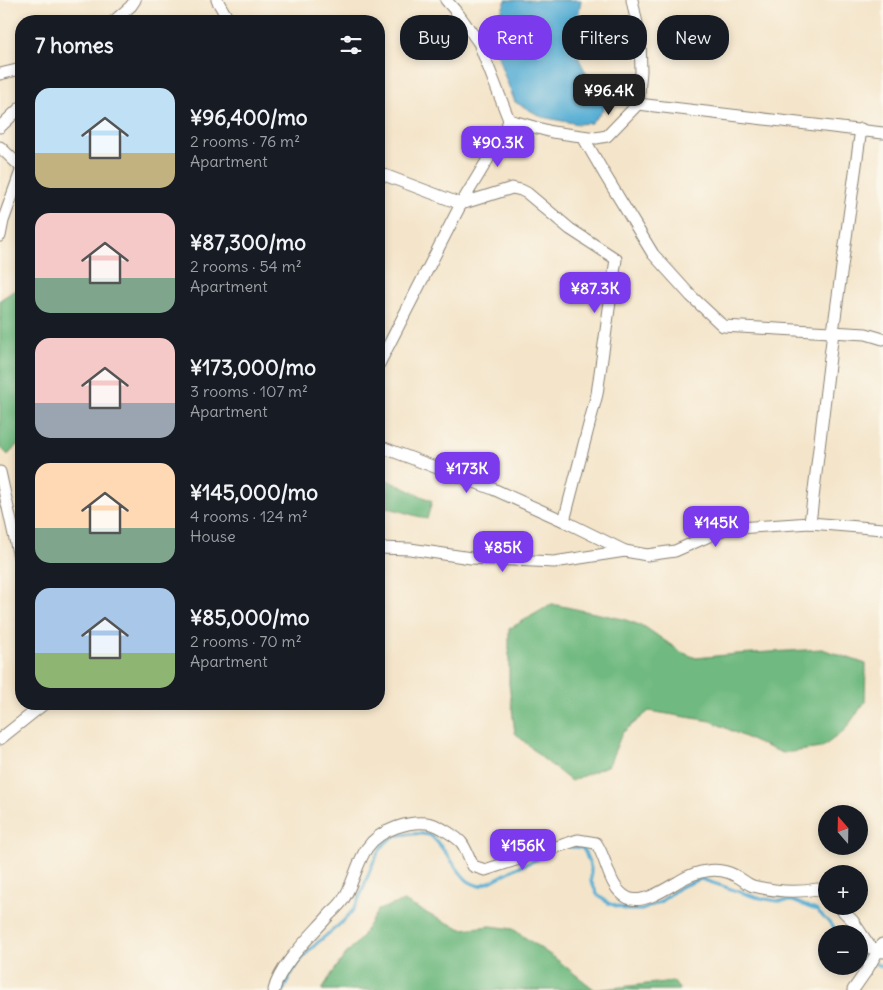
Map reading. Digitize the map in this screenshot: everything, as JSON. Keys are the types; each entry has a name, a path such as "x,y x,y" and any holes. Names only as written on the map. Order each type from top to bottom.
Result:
{"street":[{"path":"121,15 135,0"},
{"path":"217,0 226,15"},
{"path":"385,352 460,204 506,129 509,120 479,43 446,0"},
{"path":"509,120 552,132 596,138 607,136 638,104 641,71 640,38 632,0"},
{"path":"0,74 15,70"},
{"path":"638,104 883,133"},
{"path":"0,127 15,113"},
{"path":"810,524 833,332 861,129"},
{"path":"583,137 652,254 722,326 866,334 883,339"},
{"path":"0,147 15,163"},
{"path":"385,175 460,204 512,188 521,190 570,229 616,259 597,394 564,522"},
{"path":"0,236 15,186"},
{"path":"385,448 493,489 625,551 647,555 675,552 725,529 810,524 883,529"},
{"path":"0,472 15,539"},
{"path":"385,548 410,549 471,558 554,562 625,551"},
{"path":"0,739 36,710"},
{"path":"274,990 276,983 294,955 343,900 366,849 373,841 388,831 404,825 433,824 461,842 473,866 485,870 578,840 596,843 601,850 614,885 628,898 636,900 665,890 683,879 707,871 721,871 734,875 750,885 765,888 807,891 818,890"},
{"path":"847,915 871,948 882,948"},
{"path":"853,990 882,948"}],"green space":[{"path":"15,290 15,447 8,455 0,447 0,300"},
{"path":"385,479 432,501 427,519 385,507"},
{"path":"552,604 623,619 645,627 681,652 696,658 822,649 866,664 865,702 844,731 821,748 783,753 711,721 649,711 622,733 609,765 571,781 515,733 509,684 509,629"},
{"path":"404,901 462,929 491,926 513,929 556,959 595,990 322,990 345,955 361,938 378,910"},
{"path":"673,981 680,990 595,990"}],"water":[{"path":"506,0 581,0 579,15 562,15 562,60 580,60 601,94 604,109 591,123 578,124 542,117 515,102 499,60 552,60 552,15 501,14"}],"waterway":[{"path":"284,990 290,976 305,955 353,910 377,855 389,840 408,834 429,835 437,842 464,877 469,882 479,886 544,857"},
{"path":"571,847 582,848 585,852 591,868 591,881 597,894 608,903 627,910 642,910 660,902 680,887 701,879 755,897 777,901 793,901 816,910 832,925"},
{"path":"875,963 883,967"}]}
